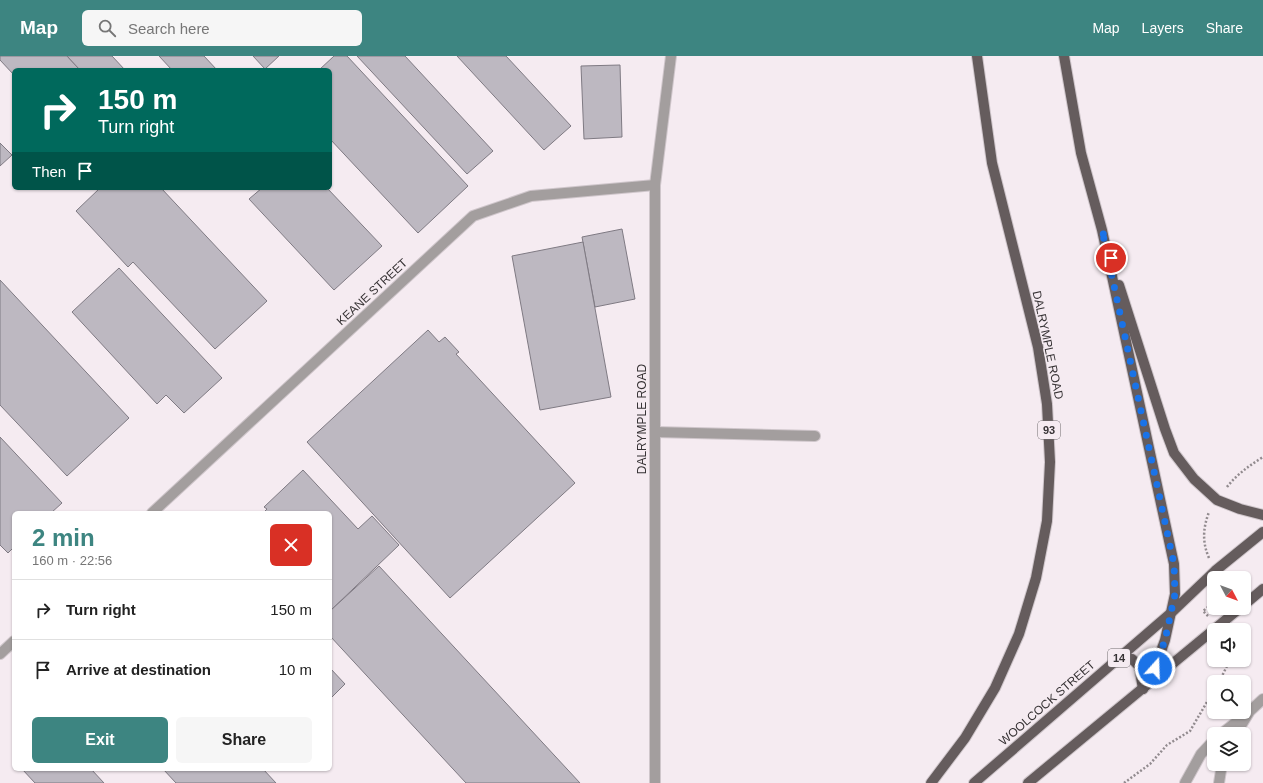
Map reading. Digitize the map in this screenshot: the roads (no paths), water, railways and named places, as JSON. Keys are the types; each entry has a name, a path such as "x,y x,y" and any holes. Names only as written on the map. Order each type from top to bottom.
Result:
{"main road":[{"name":"DALRYMPLE ROAD","path":"931,783 965,738 995,688 1019,634 1037,571 1046,521 1050,462 1047,404 1038,347 992,163 977,56"},
{"path":"1064,56 1081,153 1102,230 1174,453 1194,479 1217,500 1240,509 1263,515"},
{"path":"1102,230 1174,564 1175,594 1165,640 1155,668 1142,689"},
{"name":"WOOLCOCK STREET","path":"974,783 1171,613 1215,571 1263,532"},
{"path":"1251,599 1263,589"},
{"path":"1028,783 1232,615"},
{"path":"1112,664 1123,660 1132,659 1139,666 1142,689"}],"street":[{"name":"DALRYMPLE ROAD","path":"655,783 655,185 671,56"},
{"name":"KEANE STREET","path":"154,511 473,216 531,196 655,185"},
{"path":"655,432 814,436"},
{"path":"0,654 12,643"},
{"path":"1251,709 1263,699"},
{"path":"1229,727 1239,719"},
{"path":"1185,783 1201,754 1207,748"},
{"path":"1219,783 1221,771"}]}
